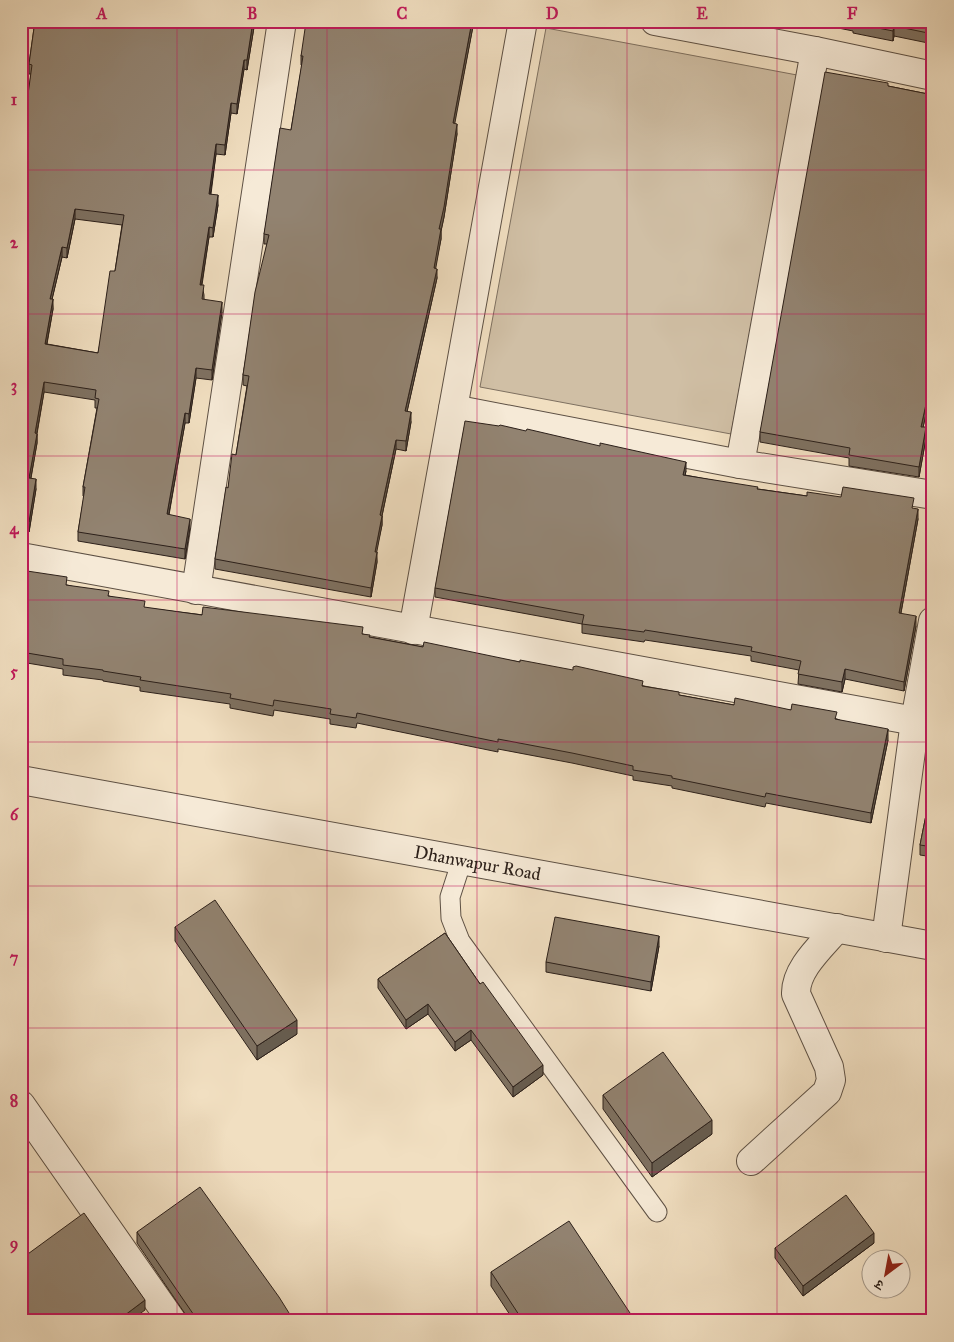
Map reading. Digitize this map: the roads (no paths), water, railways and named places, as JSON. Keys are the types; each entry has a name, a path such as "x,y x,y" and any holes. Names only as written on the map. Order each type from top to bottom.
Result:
{"street":[{"path":"196,590 282,21"},
{"path":"413,630 523,21"},
{"path":"655,21 815,51 933,76"},
{"path":"740,464 815,51"},
{"path":"453,409 740,464 933,496"},
{"path":"21,557 916,722"},
{"path":"886,938 916,722 933,621"},
{"name":"Dhanwapur Road","path":"21,780 933,946"},
{"path":"752,1161 828,1092 831,1080 829,1066 796,994 795,985 800,972 837,928"},
{"path":"21,1105 172,1321"}],"lane":[{"path":"462,860 450,897 451,918 460,941 657,1212"}]}
